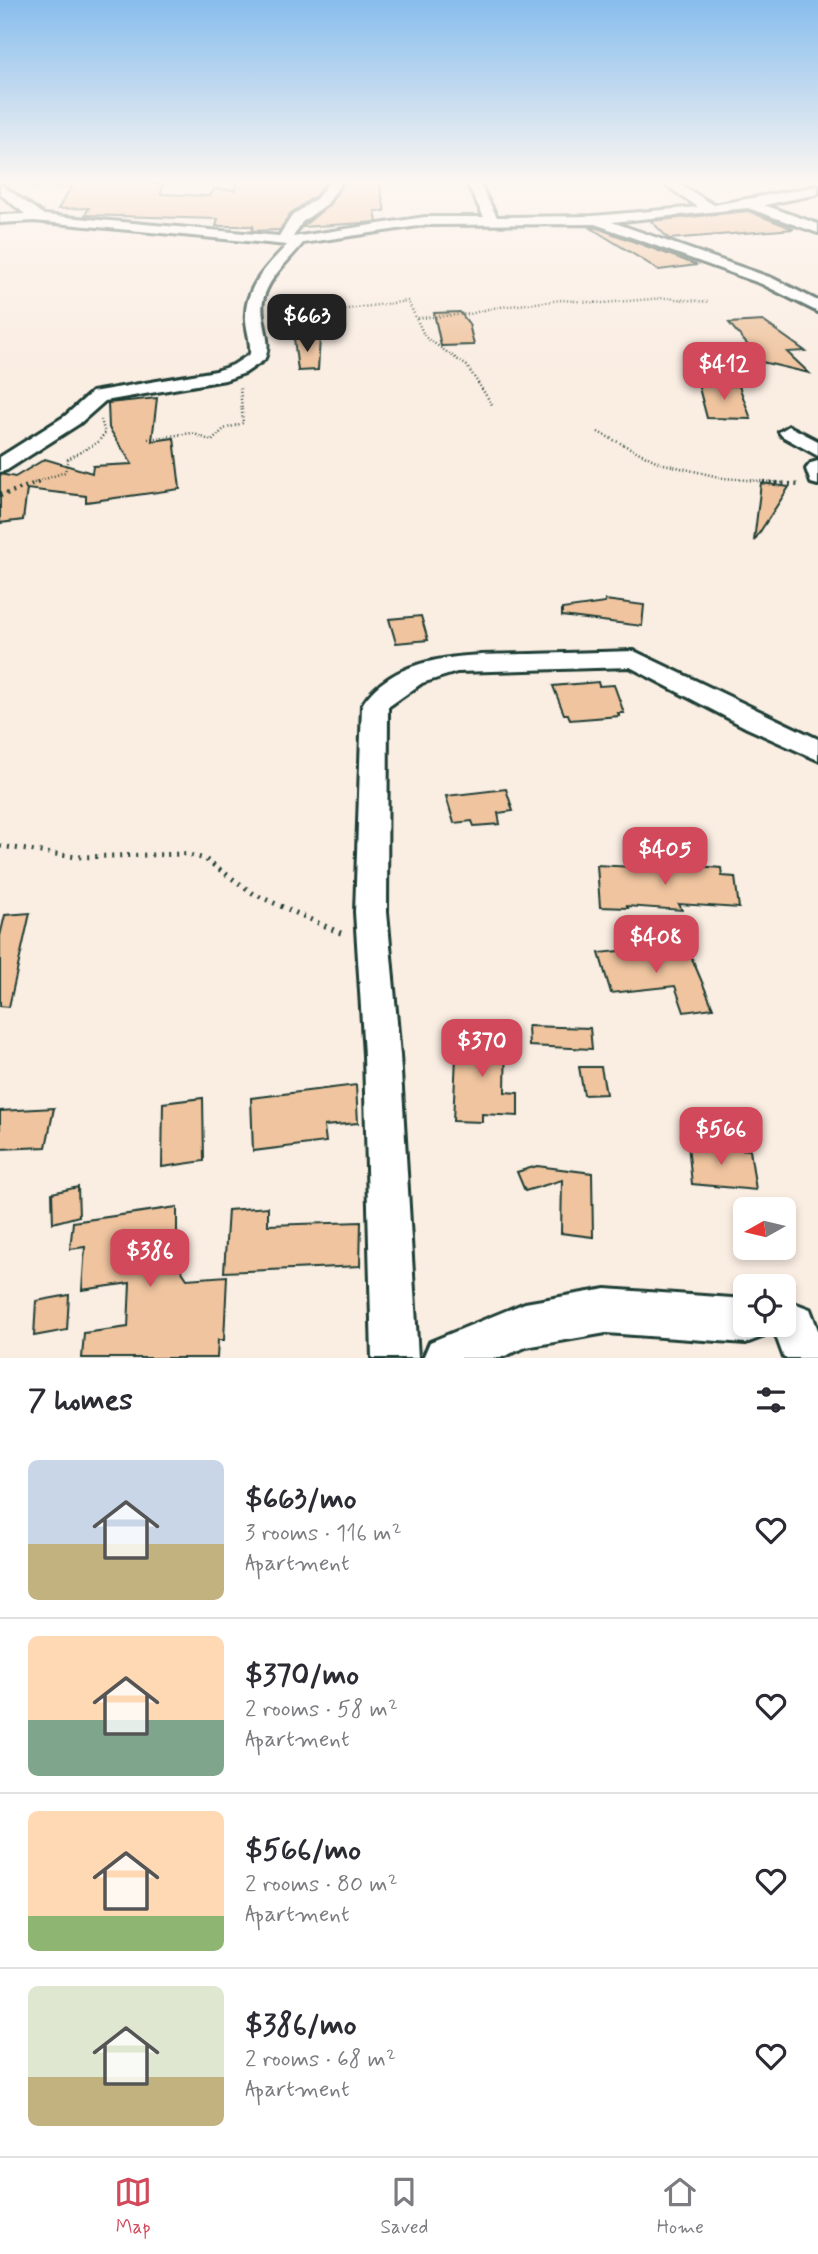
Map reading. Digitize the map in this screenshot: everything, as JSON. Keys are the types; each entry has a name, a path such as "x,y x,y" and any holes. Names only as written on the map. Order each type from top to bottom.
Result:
{"street":[{"path":"0,466 72,420 91,400 105,394 219,376 239,369 258,356 261,342 254,314 260,285 288,244"},
{"path":"663,244 767,281 818,307"},
{"path":"789,432 818,450"},
{"path":"811,482 818,467"},
{"path":"395,1358 382,1055 371,912 375,705 387,691 428,670 457,664 634,659 818,750"},
{"path":"446,1358 524,1325 606,1311 733,1320"}],"path":[{"path":"418,318 470,314 492,307 562,300 602,303 665,298 709,302"},
{"path":"254,314 295,316 406,301 411,303 425,337 467,366 493,407"},
{"path":"148,439 192,433 212,441 224,429 243,423 239,369"},
{"path":"0,496 59,476 65,472 68,459 98,442 106,431 91,400"},
{"path":"598,432 660,463 723,478 811,482"},
{"path":"0,846 76,858 186,854 205,859 254,894 374,948"}],"building":[{"path":"618,244 641,244 697,265 659,270"},
{"path":"460,312 469,324 474,345 441,346 434,313"},
{"path":"763,321 805,351 787,352 809,373 762,362 729,323"},
{"path":"294,338 320,338 318,370 298,371"},
{"path":"698,384 739,386 751,419 707,418"},
{"path":"157,398 152,441 174,438 180,489 86,502 86,496 27,489 23,520 0,523 0,474 15,477 45,459 92,473 93,466 132,464 109,428 108,403"},
{"path":"761,483 789,487 754,541"},
{"path":"605,600 644,605 642,626 562,616 562,609 605,603"},
{"path":"421,616 428,640 396,643 389,619"},
{"path":"598,682 599,686 614,685 624,713 618,713 619,716 570,720 568,714 564,714 553,686"},
{"path":"506,789 513,811 498,813 500,824 474,826 472,821 454,823 446,796"},
{"path":"651,862 721,868 722,876 735,877 739,908 679,904 682,910 600,907 597,865 651,868"},
{"path":"30,913 9,1007 0,1006 0,936 5,915"},
{"path":"648,948 651,957 688,949 713,1008 684,1012 675,986 611,993 599,953"},
{"path":"528,1026 590,1028 592,1049 529,1046"},
{"path":"457,1035 506,1037 505,1092 518,1093 518,1116 482,1114 482,1122 453,1121"},
{"path":"579,1067 601,1067 606,1094 584,1095"},
{"path":"356,1085 358,1123 324,1126 326,1142 253,1151 251,1098"},
{"path":"203,1098 204,1161 162,1167 163,1103"},
{"path":"54,1108 46,1147 0,1149 0,1111"},
{"path":"688,1144 750,1150 756,1190 692,1184"},
{"path":"537,1166 592,1173 593,1237 561,1233 562,1180 525,1191 517,1172"},
{"path":"78,1187 79,1216 53,1223 52,1193"},
{"path":"177,1207 177,1264 187,1279 227,1276 224,1340 218,1340 217,1358 82,1358 84,1333 128,1327 130,1283 82,1290 85,1247 70,1249 73,1222"},
{"path":"268,1207 268,1225 361,1222 360,1266 224,1272 228,1210"},
{"path":"69,1295 67,1330 34,1336 36,1301"}]}
